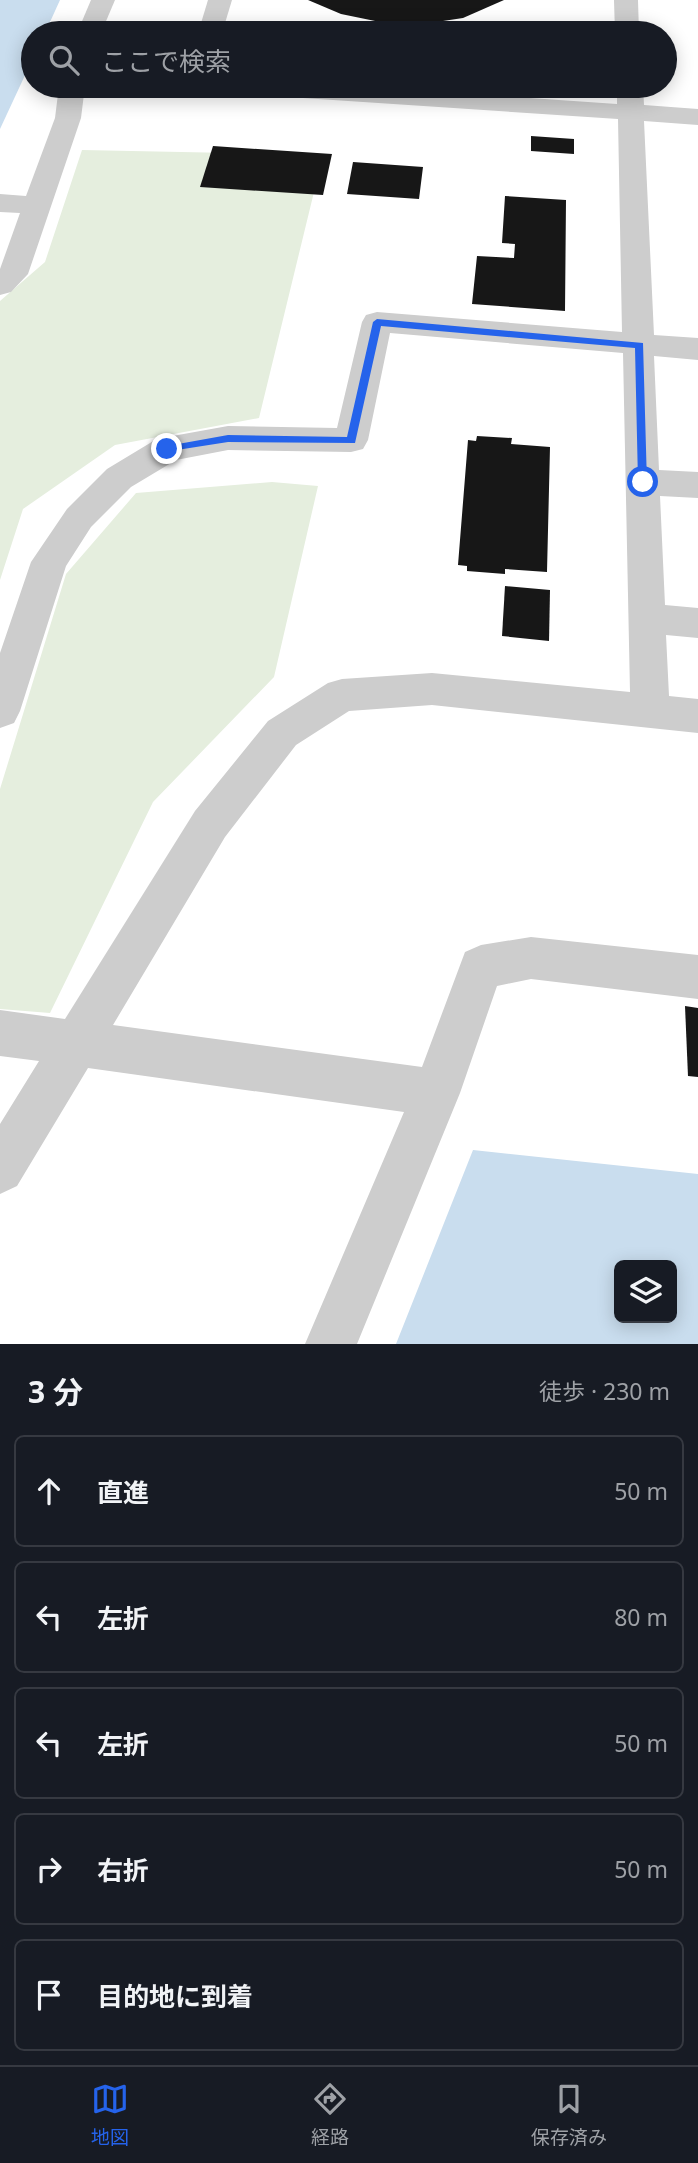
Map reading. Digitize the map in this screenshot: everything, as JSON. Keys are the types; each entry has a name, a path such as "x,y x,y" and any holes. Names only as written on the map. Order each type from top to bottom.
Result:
{"street":[{"path":"94,21 103,0"},
{"path":"213,21 220,0"},
{"path":"626,0 627,21"},
{"path":"0,285 13,274 68,118 70,98"},
{"path":"600,98 630,99 698,117"},
{"path":"630,99 650,712"},
{"path":"0,203 37,205"},
{"path":"0,711 49,562 79,519 119,478 167,449 228,439 351,440 377,322 698,349"},
{"path":"643,482 698,485"},
{"path":"647,618 698,623"},
{"path":"0,1169 211,824 282,733 342,695 432,689 698,716"},
{"path":"331,1344 436,1093 481,967 531,958 698,977"},
{"path":"0,1033 77,1041 436,1093"}],"green space":[{"path":"82,150 323,155 259,418 115,445 23,509 0,580 0,301 45,262"},
{"path":"272,482 318,486 274,677 153,802 50,1013 0,1009 0,789 66,574 136,493"}],"water":[{"path":"0,0 60,0 50,21 21,21 21,84 0,129"},
{"path":"473,1150 698,1174 698,1344 396,1344"}],"building":[{"path":"308,0 504,0 463,18 443,21 375,21 341,14"},
{"path":"531,136 574,139 574,154 531,151"},
{"path":"213,146 332,154 323,195 200,187"},
{"path":"353,162 423,167 419,199 347,194"},
{"path":"505,196 566,200 565,311 472,304 477,256 514,258 515,244 502,243"},
{"path":"477,436 512,438 511,444 550,447 547,572 505,569 505,574 467,571 467,566 458,565 468,440 476,441"},
{"path":"505,586 550,590 549,641 502,636"},
{"path":"685,1006 698,1008 698,1077 688,1076"}],"route":[{"path":"167,449 228,439 351,440 377,322 639,345 643,482"}]}
